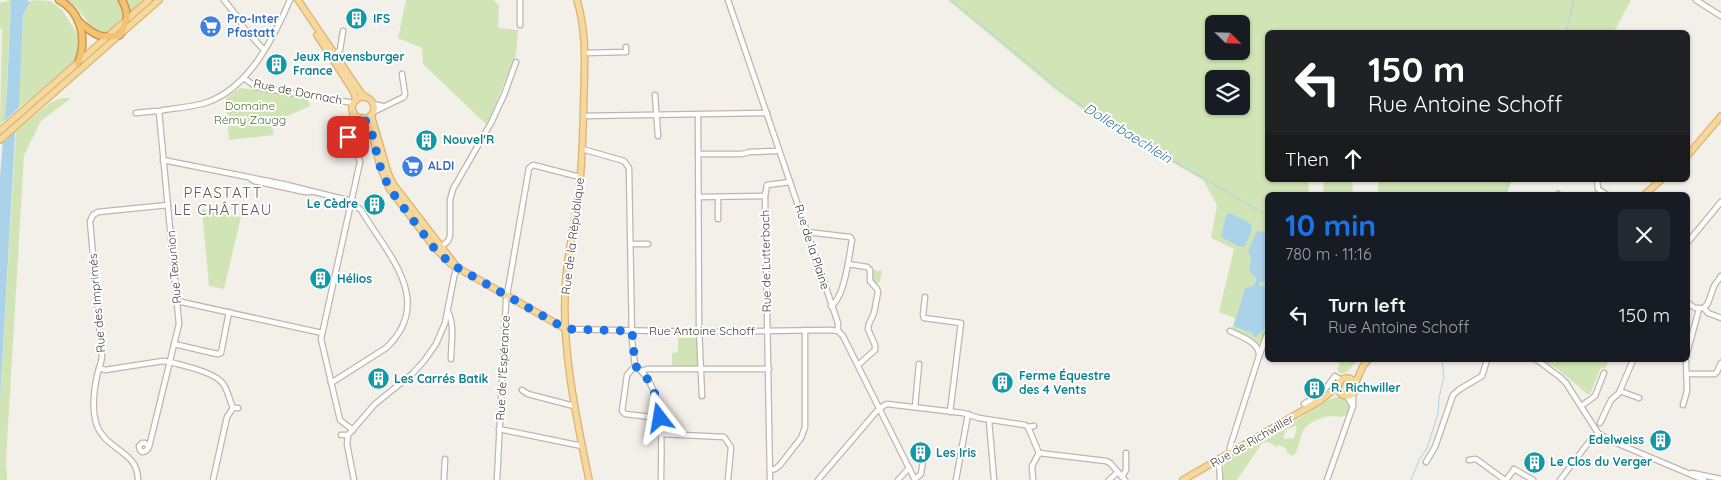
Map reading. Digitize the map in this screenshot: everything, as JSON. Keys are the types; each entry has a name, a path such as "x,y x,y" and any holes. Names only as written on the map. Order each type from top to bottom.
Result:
{"highway":[{"path":"58,0 68,6 78,22 83,40 78,63"},
{"path":"78,22 94,34 106,38 120,34 128,18 127,9 122,0"}],"main road":[{"path":"0,132 149,0"},
{"path":"0,140 160,0"},
{"name":"Rue de Dornach","path":"291,0 334,55 354,93 355,101"},
{"name":"Rue de Dornach","path":"298,0 334,55 366,97"},
{"name":"Rue de la République","path":"577,0 583,20 585,53 582,148 580,177 566,278 566,329 574,406 590,480"},
{"path":"439,249 393,184 388,173 372,113 373,104 366,97 359,98 355,101 354,112 370,126 380,166 389,188 451,264 566,329"},
{"path":"361,118 372,113"},
{"path":"1690,153 1721,116"},
{"path":"1648,192 1660,182"},
{"path":"1363,366 1356,389 1353,393 1344,395 1338,386 1341,380 1348,378 1366,362"},
{"path":"1348,378 1356,384"},
{"name":"Rue de Richwiller","path":"1183,480 1321,400 1338,386"},
{"name":"Rue de Richwiller","path":"1321,400 1344,395"}],"street":[{"path":"224,0 240,20 242,27 264,50"},
{"path":"136,113 159,112 195,106 210,101 226,92 244,78 264,50 291,0"},
{"path":"520,0 520,25"},
{"path":"1696,0 1721,16"},
{"name":"Rue de la Plaine","path":"729,2 838,323 838,332 843,336 915,480 921,474 924,454"},
{"path":"334,55 342,47 343,31"},
{"path":"585,53 626,52 626,47"},
{"path":"439,249 448,241 450,236 450,206 453,189 504,95 516,62"},
{"path":"372,113 404,97 402,74"},
{"name":"Rue de Dornach","path":"244,78 256,87 355,101"},
{"path":"656,96 658,136"},
{"path":"373,104 383,106"},
{"name":"Rue Texunion","path":"148,449 179,324 159,112"},
{"path":"353,430 340,420 320,339 360,162 359,155 348,137 348,129 354,112"},
{"path":"583,116 767,114"},
{"path":"698,115 702,396"},
{"path":"351,124 361,118"},
{"path":"582,148 624,161 628,165 632,331 635,366 627,375 622,411 624,414 660,418"},
{"path":"698,154 742,154 776,151"},
{"path":"163,160 250,179 283,184 351,203 361,210 402,274 408,292 408,307 404,323 393,342 331,383"},
{"name":"Rue de l'Espérance","path":"497,480 507,296 529,168 533,165 580,177"},
{"name":"Rue de Lutterbach","path":"770,480 765,196 767,185 790,182"},
{"path":"698,197 765,196"},
{"path":"718,197 718,219"},
{"path":"1690,240 1721,202"},
{"name":"Rue des Imprimés","path":"138,480 137,470 131,459 108,442 101,434 96,422 94,398 102,357 90,222 93,215 98,212 168,205"},
{"path":"807,232 850,237 852,240 848,264 839,296 834,305 831,306"},
{"path":"631,244 648,244"},
{"path":"848,264 867,267 870,270 870,281 878,292 874,313 868,329 876,346 858,365"},
{"path":"354,480 347,444 348,435 375,404 412,374 436,344 448,312 457,267"},
{"path":"1690,344 1701,308 1708,303 1714,286 1721,276"},
{"path":"926,297 924,318 961,323 950,412"},
{"path":"177,301 322,333"},
{"path":"1690,304 1721,318"},
{"path":"174,344 217,354 221,353 229,312"},
{"path":"448,312 452,327 451,359"},
{"name":"Rue Antoine Schoff","path":"566,329 700,332 833,330 838,332"},
{"path":"770,470 775,469 780,464 804,433 804,330"},
{"path":"1230,331 1257,346 1260,350 1259,356"},
{"path":"1230,454 1230,447 1265,340"},
{"path":"99,368 105,370 170,362 218,379 236,408 227,417 213,480"},
{"path":"1426,462 1435,447 1453,395 1482,376 1486,362"},
{"path":"1540,362 1560,377 1576,393 1584,404 1594,428"},
{"path":"1600,423 1611,400 1620,390 1632,362"},
{"path":"1683,405 1687,391 1686,362"},
{"path":"1687,374 1715,374 1718,372 1721,363"},
{"path":"915,407 919,364"},
{"path":"635,366 642,371 653,390 660,409 661,480"},
{"path":"642,371 647,369 702,368 769,369"},
{"path":"1584,404 1595,396 1604,373"},
{"name":"Rue de Richwiller","path":"1304,404 1323,392 1335,376 1341,380"},
{"path":"1566,383 1598,433 1616,445 1704,480"},
{"path":"522,390 528,394 574,406"},
{"path":"1620,390 1639,398"},
{"path":"1327,480 1353,406 1353,393"},
{"path":"1344,395 1353,406"},
{"path":"818,480 880,408 887,404 968,414 989,420 1026,425 1028,427 1034,426"},
{"path":"956,480 968,414"},
{"path":"989,420 994,480"},
{"path":"1028,427 1039,454"},
{"path":"499,429 582,446"},
{"path":"1560,480 1598,433"},
{"path":"661,434 724,437 731,447 728,480"},
{"path":"341,435 348,435"},
{"path":"1124,478 1126,453"},
{"path":"1039,454 1106,461 1124,478"},
{"path":"1033,480 1032,466 1039,454"},
{"path":"444,480 445,459"},
{"path":"1470,460 1476,459 1506,480 1514,470 1533,480"},
{"path":"1219,460 1220,480"},
{"path":"898,480 909,468"},
{"path":"1684,471 1721,479"},
{"path":"1109,480 1118,472"}],"green space":[{"path":"11,0 5,120 0,124 2,29 0,28 0,3"},
{"path":"33,0 50,1 62,10 75,30 81,46 77,60 19,108 23,15"},
{"path":"67,0 118,0 122,5 123,14 106,34 94,28 77,8"},
{"path":"127,0 144,0 130,12"},
{"path":"406,0 493,0 499,5 498,28 518,30 516,54 486,124 423,64 422,48 398,38"},
{"path":"948,0 1631,0 1615,30 1265,30 1265,182 1308,182 1309,192 1265,192 1265,333 1262,342 1257,344 1230,335 1235,318 1219,312 1234,249 1211,238 1217,205 1203,180 1092,116 1055,89"},
{"name":"Domaine Rémy Zaugg","path":"240,88 307,97 310,106 271,123 274,135 229,140 226,98"},
{"path":"61,98 71,98 41,121 24,155 6,460 7,480 0,480 0,400 16,131 50,103"},
{"path":"1324,182 1353,182 1352,192 1323,192"},
{"path":"1379,182 1511,182 1507,192 1377,192"},
{"path":"202,209 241,217 224,289 209,286"},
{"path":"873,270 882,271 880,281 876,285 872,279"},
{"path":"678,338 699,338 699,364 697,367 672,367 672,353 678,352"},
{"path":"1337,362 1356,362 1348,371 1341,374 1337,369 1340,364"},
{"path":"1545,362 1608,362 1605,369 1601,367 1590,394 1587,394 1559,370"},
{"path":"1347,381 1353,387 1347,393 1341,387"},
{"path":"1339,396 1348,400 1350,407 1347,414 1343,416 1327,416 1309,424 1303,431 1298,448 1293,456 1286,452 1287,449 1279,445 1277,447 1268,442 1262,443 1237,480 1222,480 1226,461 1297,420 1325,401","holes":["1297,425 1294,438 1283,439 1286,430"]}],"water":[{"path":"11,0 27,0 30,2 23,15 19,108 15,136 0,400 0,176 7,90"},
{"path":"1228,213 1251,224 1251,233 1244,247 1240,247 1221,237"},
{"path":"1257,231 1265,234 1265,283 1260,282 1259,285 1265,286 1265,324 1263,332 1256,337 1253,336 1254,334 1234,326 1245,288 1251,287 1256,282 1256,278 1249,271 1251,257 1248,251"}],"pier":[{"path":"21,106 18,129 0,145 2,123"}],"waterway":[{"name":"Dollerbaechlein","path":"951,0 1062,91 1094,114 1265,214"},
{"path":"1566,30 1574,0"},
{"path":"1505,192 1509,182"},
{"name":"Dollerbaechlein","path":"1411,480 1419,460 1427,448 1438,414 1439,398 1444,377 1442,362"}],"place":[{"name":"IFS","path":"357,19"},
{"name":"Pro-Inter Pfastatt","path":"211,26"},
{"name":"Jeux Ravensburger France","path":"277,64"},
{"name":"Nouvel'R","path":"427,140"},
{"name":"ALDI","path":"412,166"},
{"name":"Le Cèdre","path":"374,204"},
{"name":"Hélios","path":"321,279"},
{"name":"Les Carrés Batik","path":"378,379"},
{"name":"Ferme Équestre des 4 Vents","path":"1003,383"},
{"name":"R. Richwiller","path":"1315,388"},
{"name":"Edelweiss","path":"1660,440"},
{"name":"Les Iris","path":"920,453"},
{"name":"Le Clos du Verger","path":"1534,462"}],"district":[{"name":"PFASTATT LE CHÂTEAU","path":"223,202"}],"route":[{"path":"348,137 347,133 351,124 359,117 363,118 370,126 380,166 389,188 434,248 451,264 566,329 632,331 635,366 642,371 653,390 660,409 660,418"}]}
